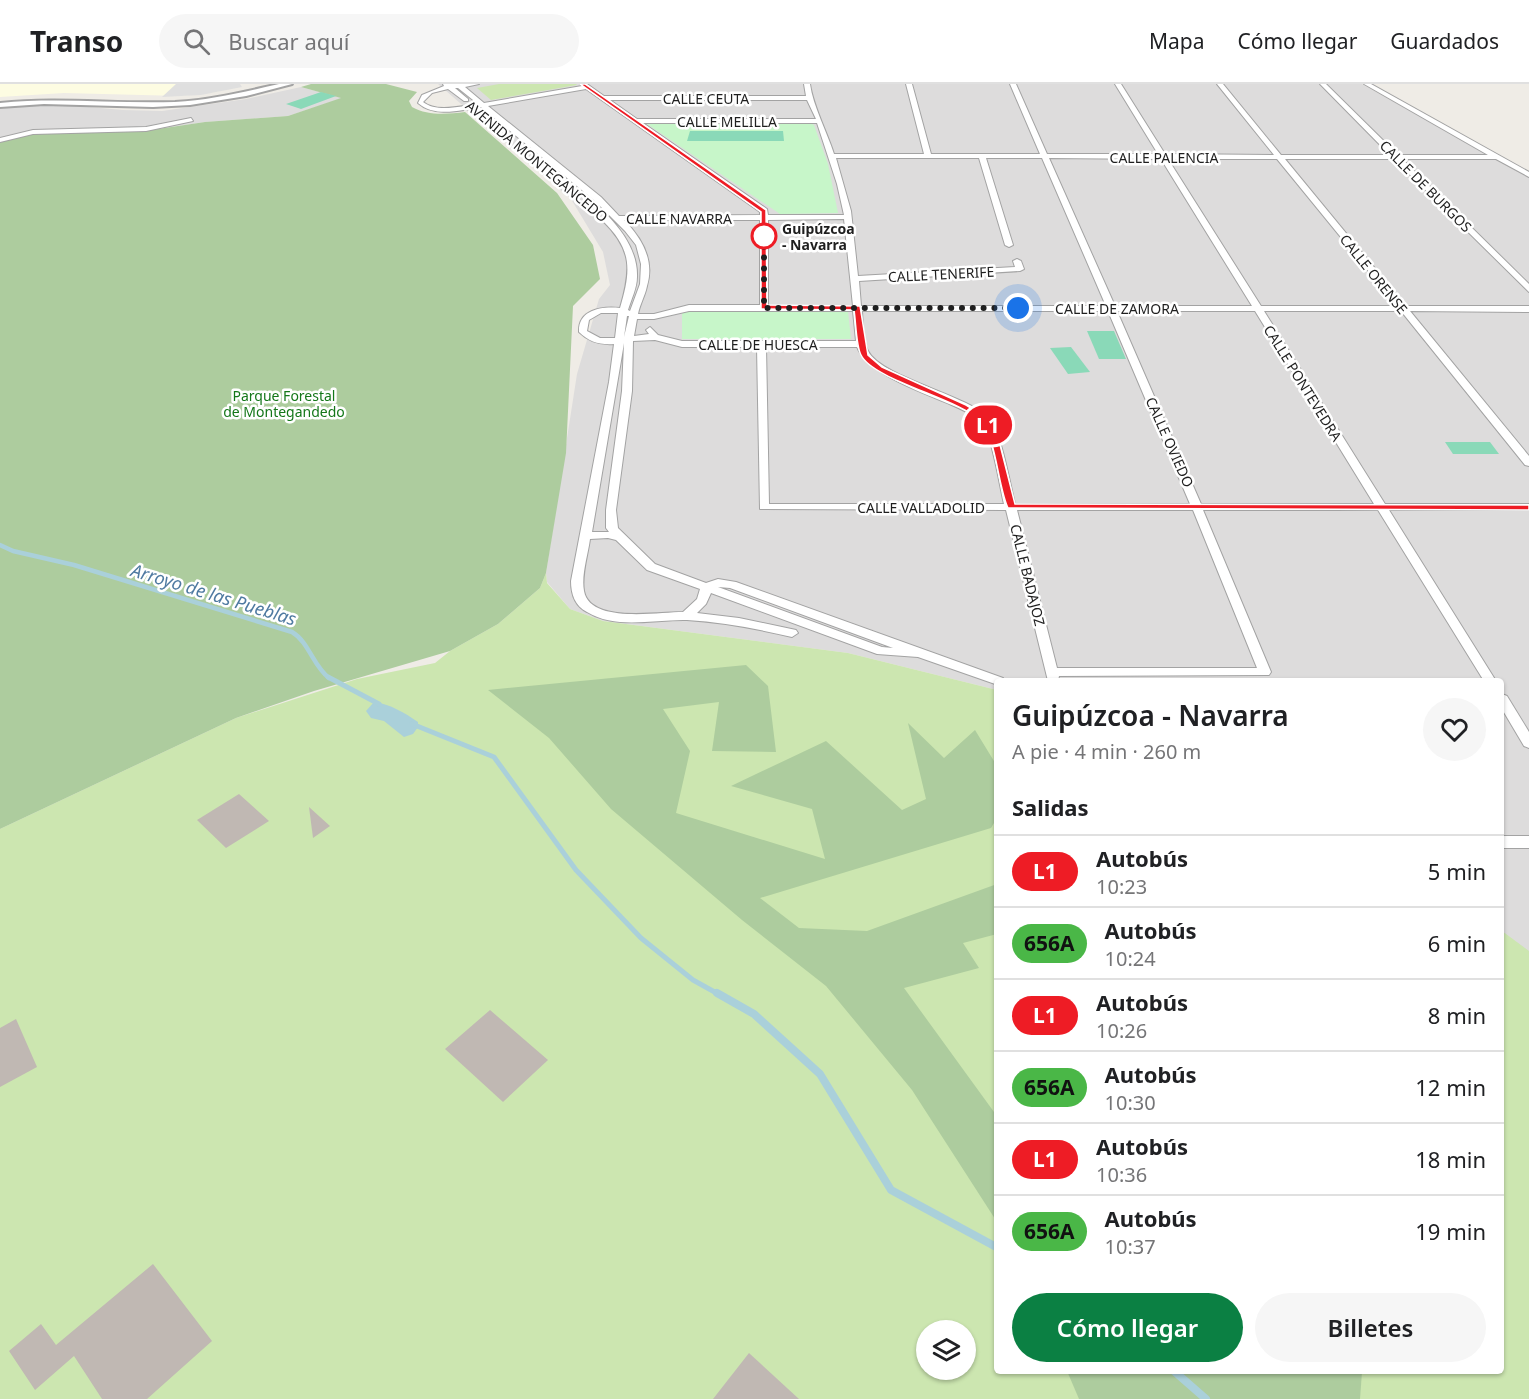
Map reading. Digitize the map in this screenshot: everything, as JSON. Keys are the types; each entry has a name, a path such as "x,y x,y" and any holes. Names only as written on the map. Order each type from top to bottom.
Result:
{"street":[{"path":"0,103 81,98 175,101 225,95 273,84"},
{"path":"0,103 61,101 175,104 227,98 288,84"},
{"path":"476,84 448,85 427,93 421,99 421,104 427,108 440,110 479,106 587,88 597,84"},
{"path":"807,84 809,98 820,121 841,184 848,217 861,344"},
{"path":"909,84 928,156"},
{"name":"CALLE OVIEDO","path":"1013,84 1113,308 1265,672 1052,677"},
{"name":"CALLE PONTEVEDRA","path":"1118,84 1488,678"},
{"name":"CALLE ORENSE","path":"1220,84 1529,463"},
{"name":"CALLE DE BURGOS","path":"1323,84 1529,289"},
{"path":"1367,84 1529,175"},
{"name":"AVENIDA MONTEGANCEDO","path":"448,85 479,106 598,199 640,245 645,264 644,284 629,339 627,391 611,510 612,528 620,538 651,567 882,651 916,653 994,680"},
{"name":"AVENIDA MONTEGANCEDO","path":"461,85 479,106 601,213 620,233 631,262 633,278 623,311 614,382 577,581 577,594 583,605 606,615 686,616 737,622 792,633"},
{"path":"587,88 764,211 764,308"},
{"name":"CALLE CEUTA","path":"603,99 700,95 809,98"},
{"path":"0,139 33,132 146,129 191,120"},
{"name":"CALLE MELILLA","path":"635,121 820,121"},
{"name":"CALLE PALENCIA","path":"831,156 1498,157"},
{"path":"982,157 1009,246"},
{"name":"CALLE NAVARRA","path":"617,218 848,217"},
{"name":"CALLE TENERIFE","path":"854,279 1020,269 1017,261"},
{"name":"CALLE DE ZAMORA","path":"634,315 657,316 666,311 689,308 1529,309"},
{"path":"629,339 601,340 586,336 582,325 593,313 606,310 623,311 634,315"},
{"path":"655,337 649,328 657,316"},
{"name":"CALLE DE HUESCA","path":"629,339 641,335 682,344 861,344"},
{"name":"CALLE VALLADOLID","path":"761,344 764,507 1529,507"},
{"name":"CALLE BADAJOZ","path":"861,344 865,355 880,368 984,419 992,433 1052,677"},
{"path":"586,536 608,535 620,538"},
{"path":"686,616 702,601 707,587"},
{"path":"1504,702 1529,743"},
{"path":"1504,842 1529,843"}],"shaded area":[{"path":"0,84 240,84 217,92 181,96 64,93 0,97"},
{"path":"176,84 240,84 242,87 201,95 162,97"},
{"path":"438,84 1362,84 1529,177 1529,980 1504,960 1504,678 994,678 994,689 848,653 603,621 570,609 547,582 546,573 577,374 599,299 610,285 603,252 571,199"},
{"path":"301,87 343,98 288,116 205,122 144,131 37,134 6,139 0,143 0,109 28,104 55,104 162,111 246,99"}],"green space":[{"name":"Parque Forestal de Montegandedo","path":"311,84 386,84 417,92 409,101 412,107 418,110 438,114 465,112 557,193 593,245 600,279 573,306 566,453 546,573 540,588 498,624 450,651 314,691 236,718 0,829 0,143 6,139 37,134 144,131 205,122 288,116 341,98 301,87"},
{"path":"499,84 577,85 491,100 477,88"},
{"path":"321,92 336,96 301,109 286,104"},
{"path":"810,123 814,125 828,164 838,213 780,214 647,124"},
{"path":"690,131 783,131 784,141 687,141"},
{"path":"682,311 848,311 851,339 682,339"},
{"path":"1087,331 1114,331 1126,359 1099,359"},
{"path":"1071,347 1090,372 1068,374 1050,348"},
{"path":"1445,442 1490,442 1499,454 1453,454"},
{"path":"546,573 547,583 570,609 603,621 848,653 994,689 994,1374 1504,1374 1504,932 1529,951 1529,1399 0,1399 0,829 236,718 357,679 435,663 450,651 498,624 540,588"},
{"path":"746,665 768,686 776,752 712,751 719,702 663,709 690,751 676,813 825,859 812,809 731,786 826,741 902,810 926,799 908,723 944,758 975,730 994,761 994,823 991,828 760,898 799,928 867,931 994,885 994,935 963,943 979,968 904,988 994,1112 994,1217 912,1090 826,986 742,920 611,809 549,738 488,690"},
{"path":"1068,1374 1362,1374 1360,1399 1079,1399"}],"water":[{"path":"374,702 403,712 418,722 418,727 413,734 404,737 384,721 371,718 366,711"}],"building":[{"path":"239,794 269,821 226,848 197,820"},
{"path":"309,807 330,826 313,838"},
{"path":"490,1010 548,1060 503,1102 445,1049"},
{"path":"16,1019 37,1067 0,1087 0,1028"},
{"path":"153,1264 212,1341 147,1399 102,1399 74,1356 35,1390 9,1351 41,1324 56,1345"},
{"path":"749,1353 799,1399 713,1399"}],"waterway":[{"name":"Arroyo de las Pueblas","path":"0,545 13,551 74,565 292,632 303,642 328,677"},
{"name":"Arroyo de las Pueblas","path":"328,677 379,704"},
{"name":"Arroyo de las Pueblas","path":"412,724 494,757 576,870 641,938 693,980 720,995"},
{"name":"Arroyo de las Pueblas","path":"717,993 754,1014 820,1074 891,1190 994,1246"},
{"name":"Arroyo de las Pueblas","path":"1177,1374 1206,1399"}],"bus line":[{"name":"L1","path":"583,84 764,211 764,308 858,308 861,344 865,355 880,368 984,419 992,433 1011,506 1529,508"}],"place":[{"name":"Guipúzcoa - Navarra","path":"764,236"}],"route":[{"path":"764,236 764,308 1018,308"}]}
